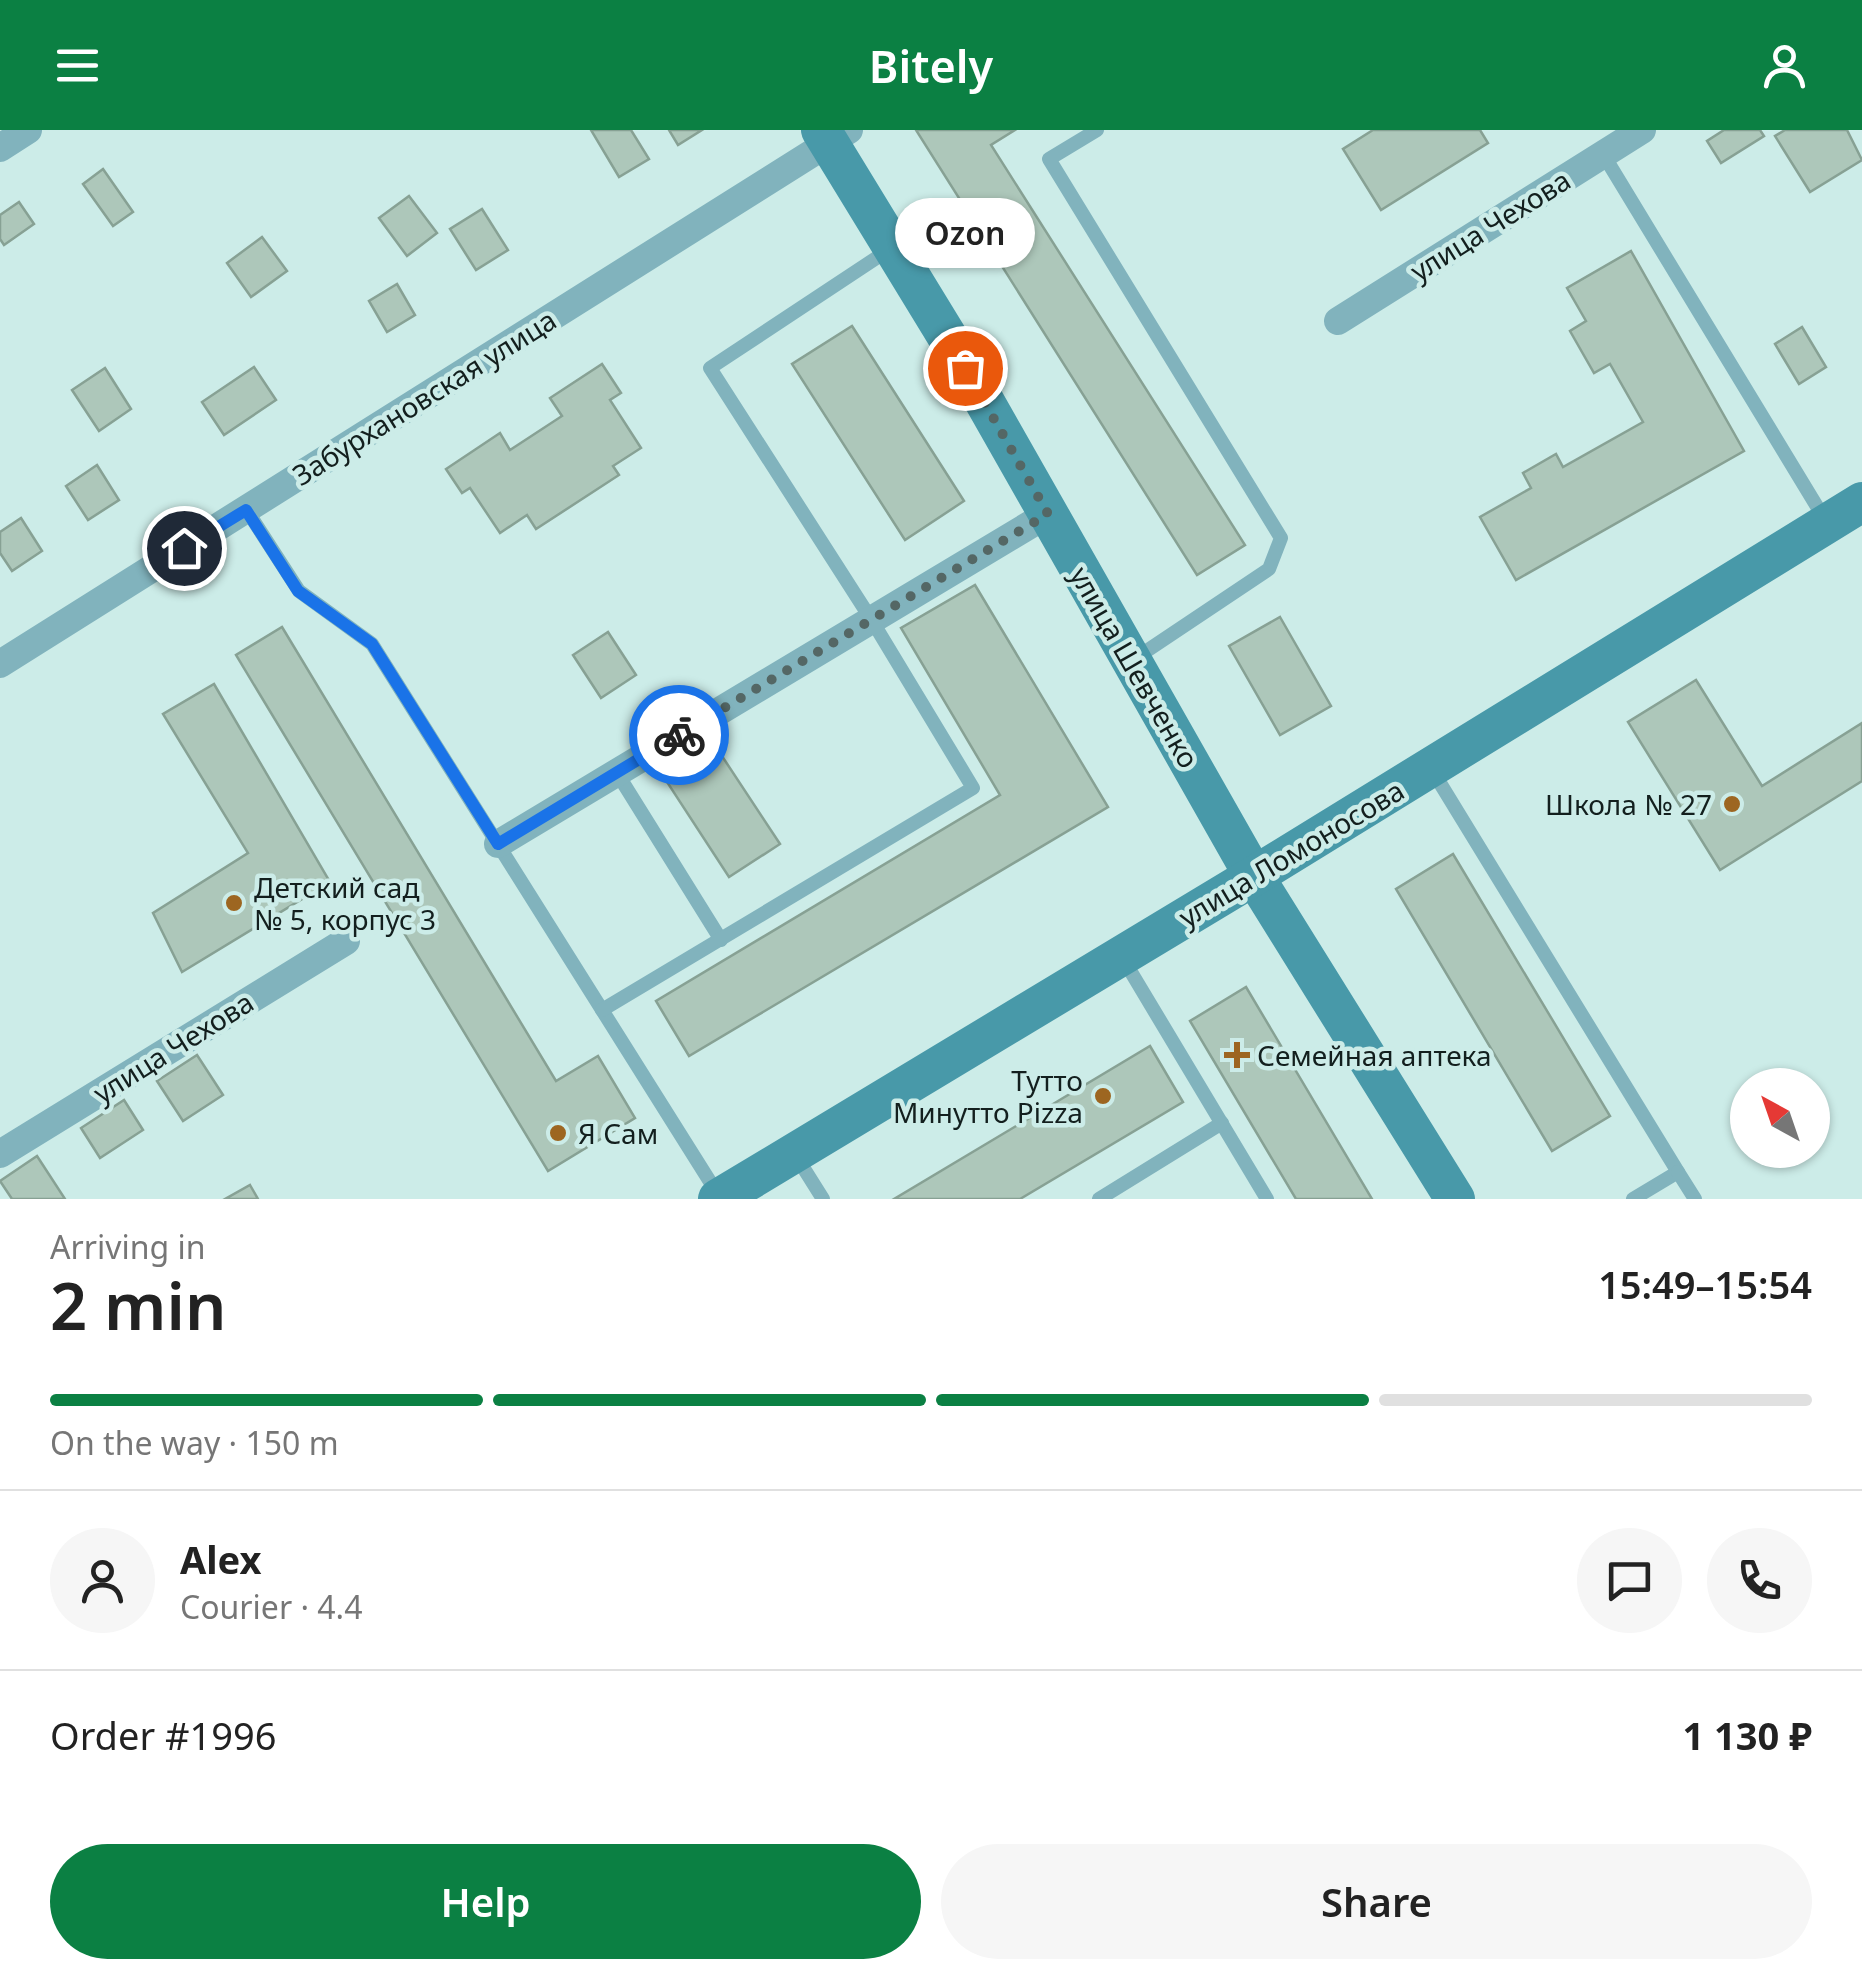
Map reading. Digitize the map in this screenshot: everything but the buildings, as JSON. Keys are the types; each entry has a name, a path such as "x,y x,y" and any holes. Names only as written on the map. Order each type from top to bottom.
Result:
{"street":[{"path":"1,146 28,130"},
{"name":"улица Чехова","path":"1338,321 1642,130"},
{"name":"улица Шевченко","path":"833,134 892,247 1254,876 1455,1199"},
{"name":"Забурхановская улица","path":"0,664 833,134"},
{"name":"улица Ломоносова","path":"719,1198 796,1155 1862,502"},
{"path":"498,844 1048,514"},
{"name":"улица Чехова","path":"0,1154 346,941"}],"lane":[{"path":"1097,130 1049,159 1282,538 1269,569 1131,660"},
{"path":"1604,154 1827,523"},
{"path":"602,1010 973,788 872,619 710,368 892,247"},
{"path":"246,510 298,591 372,644 719,1198"},
{"path":"1430,768 1695,1199"},
{"path":"616,773 721,940"},
{"path":"1122,956 1267,1199"},
{"path":"1099,1199 1222,1124"},
{"path":"796,1155 823,1199"},
{"path":"1633,1199 1678,1172"}],"way so far":[{"path":"679,735 1048,514 965,368"}],"place":[{"name":"Ozon","path":"965,368"},
{"name":"Школа № 27","path":"1732,804"},
{"name":"Детский сад № 5, корпус 3","path":"234,903"},
{"name":"Семейная аптека","path":"1237,1055"},
{"name":"Тутто Минутто Pizza","path":"1103,1096"},
{"name":"Я Сам","path":"558,1133"}],"route":[{"path":"184,548 246,510 298,591 372,644 498,844 679,735"}]}
